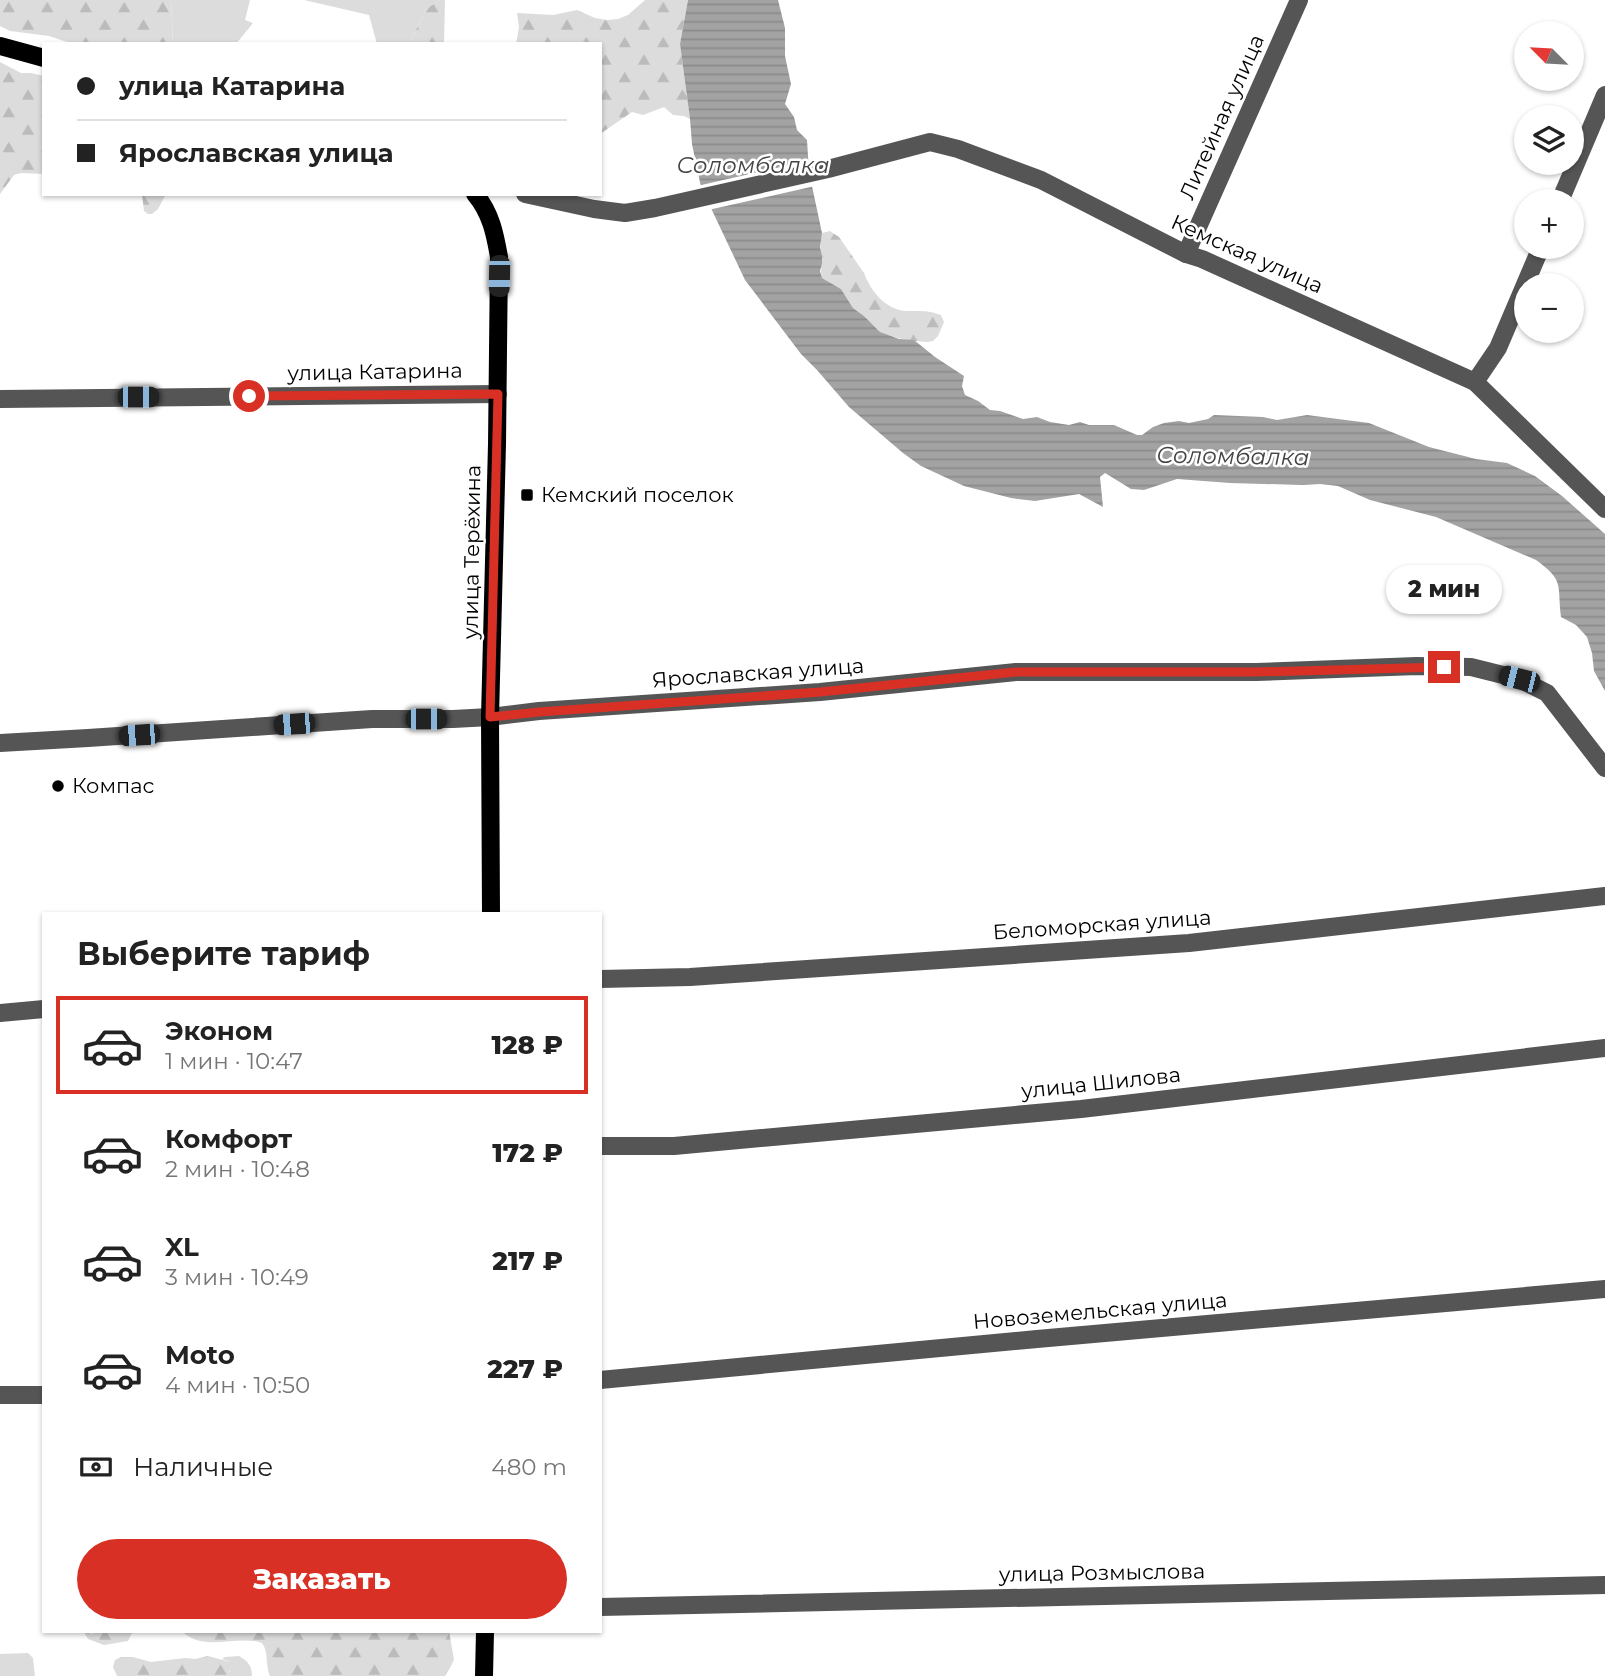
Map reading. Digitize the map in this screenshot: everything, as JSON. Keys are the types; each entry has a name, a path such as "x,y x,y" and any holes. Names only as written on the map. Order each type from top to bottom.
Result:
{"main road":[{"path":"0,46 42,57"},
{"name":"улица Терёхина","path":"480,196 494,228 499,257 490,717 491,912"},
{"path":"484,1676 485,1633"}],"street":[{"name":"Литейная улица","path":"1186,254 1299,0"},
{"path":"1565,189 1605,95"},
{"name":"Кемская улица","path":"534,196 625,213 828,169 930,142 958,149 1041,180 1186,254 1475,382 1605,509"},
{"path":"1475,382 1498,348 1536,259"},
{"name":"улица Катарина","path":"0,399 498,394"},
{"name":"Ярославская улица","path":"0,743 372,719 490,717 552,710 820,692 1016,672 1256,672 1417,666 1471,667 1519,679 1547,693 1605,768"},
{"name":"Беломорская улица","path":"602,979 690,977 1189,943 1605,896"},
{"path":"0,1013 42,1009"},
{"name":"улица Шилова","path":"602,1146 674,1146 1081,1109 1605,1048"},
{"name":"Новоземельская улица","path":"602,1380 1605,1289"},
{"path":"0,1395 42,1395"},
{"name":"улица Розмыслова","path":"602,1607 1605,1585"}],"green space":[{"path":"0,0 171,0 173,42 67,42 49,36 10,31 0,26"},
{"path":"171,0 250,0 245,20 253,23 238,42 173,42"},
{"path":"304,0 440,0 426,9 410,42 376,42 369,15"},
{"path":"440,0 445,0 444,42 410,42 426,9"},
{"path":"645,0 688,0 680,44 690,119 673,115 664,107 643,115 632,112 602,133 602,42 516,42 519,27 517,13 553,15 577,10 607,20 628,15"},
{"path":"0,62 21,73 42,76 42,174 14,175 0,194"},
{"path":"142,196 165,196 152,214 144,211"},
{"path":"830,231 839,237 871,287 887,304 900,310 941,315 944,322 933,341 906,340 880,332 853,308 841,289 822,278 821,237 822,233"},
{"path":"132,1633 128,1641 104,1645 88,1639 85,1634"},
{"path":"185,1633 449,1633 454,1660 445,1676 270,1676 266,1650 262,1643 242,1640 210,1642"},
{"path":"28,1653 33,1658 35,1676 0,1676 0,1654"},
{"path":"208,1656 230,1662 230,1670 226,1676 117,1676 113,1667 115,1660 121,1657 151,1662"},
{"path":"239,1656 249,1664 252,1676 226,1676 230,1671 230,1662 222,1659"}],"water":[{"name":"Соломбалка","path":"688,0 778,0 785,28 785,56 791,84 785,104 794,117 797,130 807,140 809,172 822,233 822,278 841,289 853,308 880,332 899,339 914,340 964,376 962,386 965,395 990,410 1023,419 1037,417 1069,425 1080,422 1089,425 1114,425 1142,435 1164,423 1189,423 1214,415 1277,420 1307,415 1369,423 1429,447 1476,459 1507,463 1535,476 1605,534 1605,691 1594,671 1587,637 1576,625 1561,617 1558,584 1552,573 1536,560 1436,517 1370,500 1338,486 1177,479 1144,490 1131,489 1105,473 1100,477 1103,507 1079,494 1035,501 964,486 921,466 903,453 849,407 801,354 745,280 701,187 692,144 680,44"}],"pier":[{"path":"812,160 815,186 708,210 697,186"}],"place":[{"name":"Кемский поселок","path":"527,495"},
{"name":"Компас","path":"58,786"}],"route":[{"path":"249,396 498,394 490,717 820,692 1016,672 1256,672 1444,667"}]}
